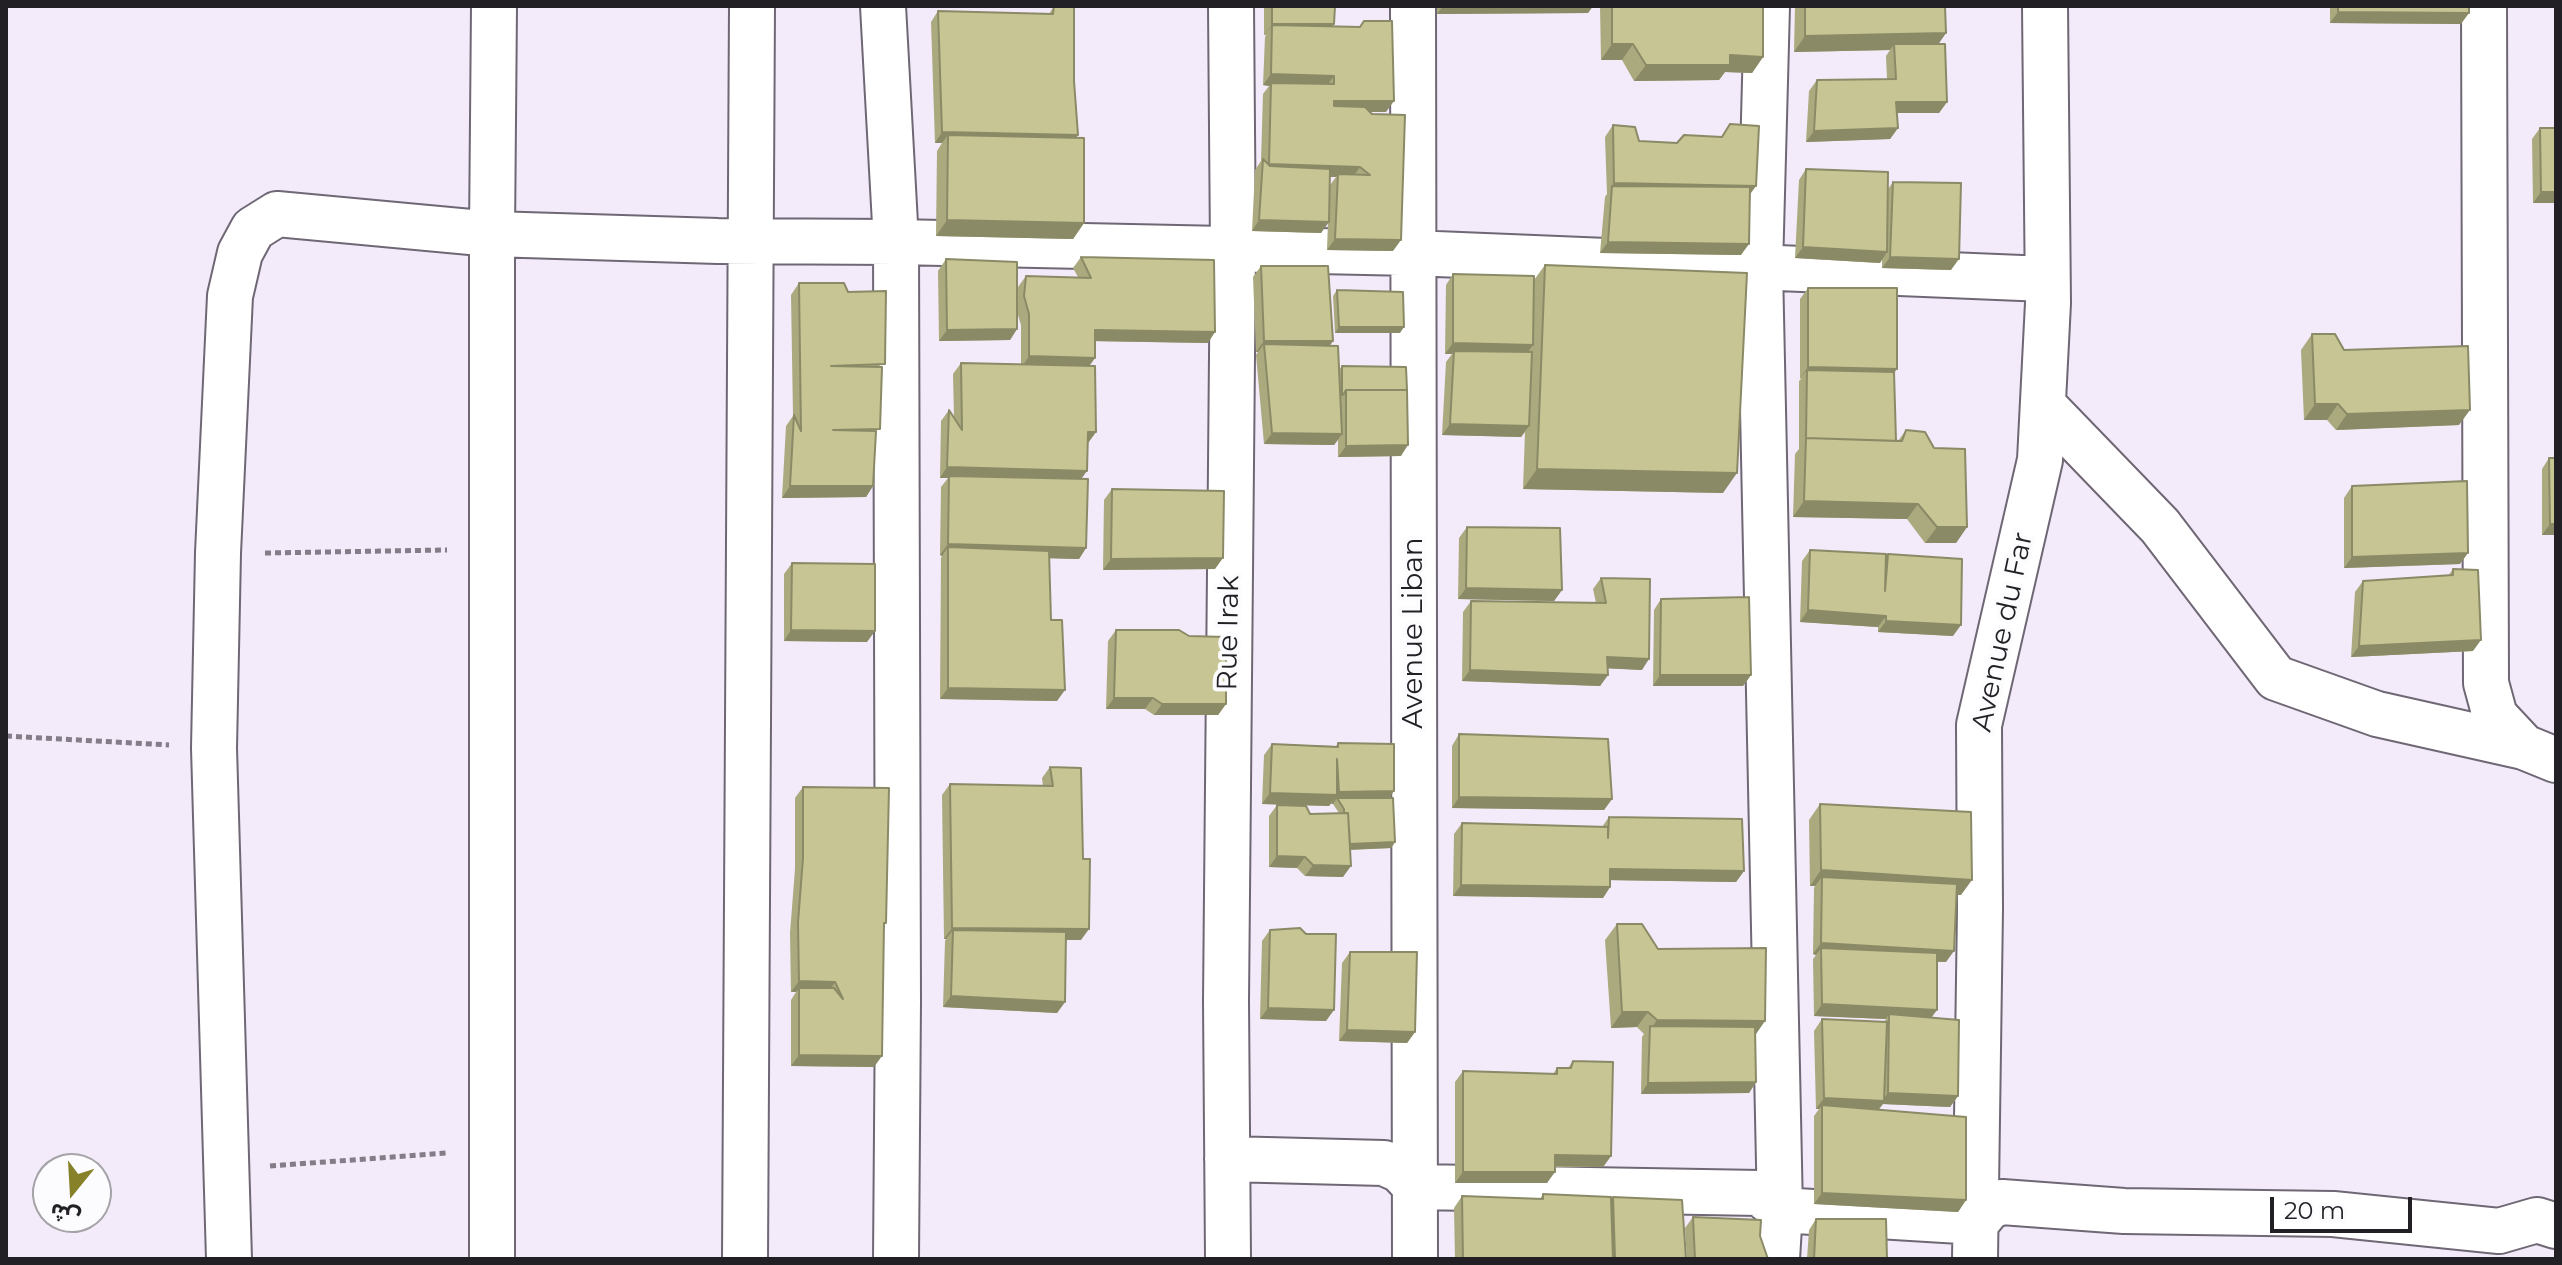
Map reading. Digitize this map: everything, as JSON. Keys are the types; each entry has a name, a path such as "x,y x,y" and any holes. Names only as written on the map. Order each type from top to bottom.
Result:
{"street":[{"path":"492,1259 494,6"},
{"path":"745,1259 752,6"},
{"path":"883,6 896,242 896,1259"},
{"name":"Rue Irak","path":"1228,1259 1226,985 1233,249 1231,6"},
{"name":"Avenue Liban","path":"1413,6 1415,1259"},
{"path":"1767,6 1760,268 1780,1210 1777,1259"},
{"name":"Avenue du Far","path":"1976,1240 1979,725 2040,460 2048,303 2045,6"},
{"path":"2484,6 2486,683 2495,716 2540,754"},
{"path":"229,1259 214,748 218,553 230,296 240,253 253,229 277,214 492,234 1412,253 2046,279"},
{"path":"2044,406 2160,526 2276,678 2377,714 2540,754"},
{"path":"1227,1159 1384,1163 1400,1170 1416,1187 1760,1193 1780,1210 1976,1240 1989,1207 2002,1202 2124,1211 2333,1214 2499,1231 2537,1220 2556,1226"}],"path":[{"path":"218,553 492,550"},
{"path":"6,736 214,748"},
{"path":"226,1168 492,1150"}],"building":[{"path":"1054,6 1074,7 1078,135 942,132 938,11 1053,14"},
{"path":"1272,6 1335,6 1334,24 1272,24"},
{"path":"1612,6 1763,6 1763,57 1730,55 1730,65 1646,65 1633,44 1612,44"},
{"path":"1805,6 1945,6 1946,33 1805,36"},
{"path":"2338,6 2469,6 2469,13 2338,12"},
{"path":"1364,21 1392,21 1394,101 1334,101 1334,106 1365,107 1372,114 1405,115 1401,240 1335,239 1338,174 1370,175 1360,167 1269,164 1271,83 1334,84 1334,76 1271,74 1272,25 1360,27"},
{"path":"1894,44 1945,44 1947,102 1896,102 1898,128 1814,131 1817,80 1896,79"},
{"path":"1730,124 1759,126 1756,186 1614,183 1613,125 1635,127 1639,141 1677,143 1684,135 1722,137"},
{"path":"2540,128 2556,128 2556,192 2541,192"},
{"path":"948,135 1084,138 1084,223 947,220"},
{"path":"1263,159 1270,166 1330,169 1329,222 1259,220"},
{"path":"1806,169 1888,172 1887,252 1803,247"},
{"path":"1893,182 1961,183 1959,259 1890,257"},
{"path":"1612,186 1750,187 1749,244 1608,242"},
{"path":"1081,257 1214,260 1215,332 1095,330 1095,358 1029,356 1029,314 1024,296 1026,276 1091,278"},
{"path":"946,259 1017,262 1017,329 947,330"},
{"path":"1545,265 1747,273 1737,473 1537,469"},
{"path":"1261,266 1328,266 1333,341 1264,341"},
{"path":"1453,274 1534,276 1533,345 1453,343"},
{"path":"799,283 844,283 848,292 886,291 885,364 831,366 882,367 880,429 833,430 876,431 873,486 790,486 794,415 801,431"},
{"path":"1808,288 1897,288 1897,369 1808,367"},
{"path":"1337,290 1403,292 1404,327 1339,327"},
{"path":"2312,334 2335,334 2344,350 2468,346 2470,410 2347,414 2338,404 2315,404"},
{"path":"1264,344 1338,346 1342,434 1272,433"},
{"path":"1454,351 1532,352 1529,426 1450,424"},
{"path":"961,363 1095,366 1096,432 1088,432 1087,471 947,467 949,410 962,430"},
{"path":"1342,366 1406,367 1407,390 1346,390 1342,395"},
{"path":"1807,370 1894,372 1896,441 1806,438"},
{"path":"1346,390 1407,390 1408,445 1346,446"},
{"path":"1906,430 1925,432 1934,448 1965,449 1967,527 1937,527 1918,504 1804,501 1806,438 1902,441"},
{"path":"2549,458 2556,458 2556,524 2550,524"},
{"path":"949,476 1088,479 1086,548 948,544"},
{"path":"2467,481 2468,553 2352,557 2352,486"},
{"path":"1112,489 1224,491 1223,558 1111,559"},
{"path":"1467,527 1560,528 1562,590 1466,588"},
{"path":"948,547 1049,551 1051,620 1062,620 1065,690 948,688"},
{"path":"1810,550 1886,554 1885,591 1888,554 1962,559 1961,625 1886,621 1886,616 1808,610"},
{"path":"792,563 875,564 875,631 791,630"},
{"path":"2453,569 2478,570 2481,640 2359,646 2363,581 2453,575"},
{"path":"1601,578 1650,579 1649,659 1607,657 1608,675 1470,670 1471,601 1606,603"},
{"path":"1749,597 1751,675 1660,675 1661,599"},
{"path":"1116,630 1179,630 1189,636 1226,637 1226,704 1162,704 1153,698 1114,698"},
{"path":"1459,734 1608,739 1612,799 1459,797"},
{"path":"1338,743 1394,744 1394,791 1339,792 1337,759 1337,795 1270,793 1272,744 1338,747"},
{"path":"1050,767 1081,768 1083,859 1090,859 1089,929 952,928 950,784 1053,786"},
{"path":"803,787 889,788 882,1056 799,1055 799,988 834,988 843,999 835,982 799,981"},
{"path":"1337,798 1393,798 1395,842 1350,844 1348,813 1344,813"},
{"path":"1820,804 1971,812 1972,880 1821,870"},
{"path":"1277,805 1306,806 1310,814 1348,813 1351,866 1313,865 1305,857 1277,856"},
{"path":"1609,817 1742,819 1744,871 1610,869 1610,887 1461,885 1462,823 1608,827 1608,838"},
{"path":"1822,877 1957,884 1954,951 1821,943"},
{"path":"1617,924 1642,924 1658,949 1766,948 1765,1021 1657,1020 1648,1012 1622,1012"},
{"path":"1300,928 1306,934 1336,934 1334,1010 1268,1008 1270,930"},
{"path":"953,930 1066,932 1065,1002 951,996"},
{"path":"1821,948 1937,953 1937,1010 1822,1004"},
{"path":"1350,952 1417,952 1415,1032 1347,1030"},
{"path":"1889,1014 1959,1020 1958,1096 1888,1093"},
{"path":"1822,1019 1887,1022 1884,1101 1824,1098"},
{"path":"1650,1026 1755,1027 1756,1082 1648,1083"},
{"path":"1573,1061 1613,1062 1611,1156 1555,1155 1555,1172 1463,1172 1463,1071 1557,1074 1557,1068 1571,1068"},
{"path":"1822,1105 1966,1117 1966,1200 1822,1193"},
{"path":"1543,1194 1611,1197 1613,1259 1463,1259 1462,1196 1543,1199"},
{"path":"1613,1197 1682,1200 1686,1259 1615,1259"},
{"path":"1693,1217 1761,1220 1760,1236 1768,1259 1695,1259"},
{"path":"1816,1219 1886,1219 1887,1259 1814,1259"}]}
